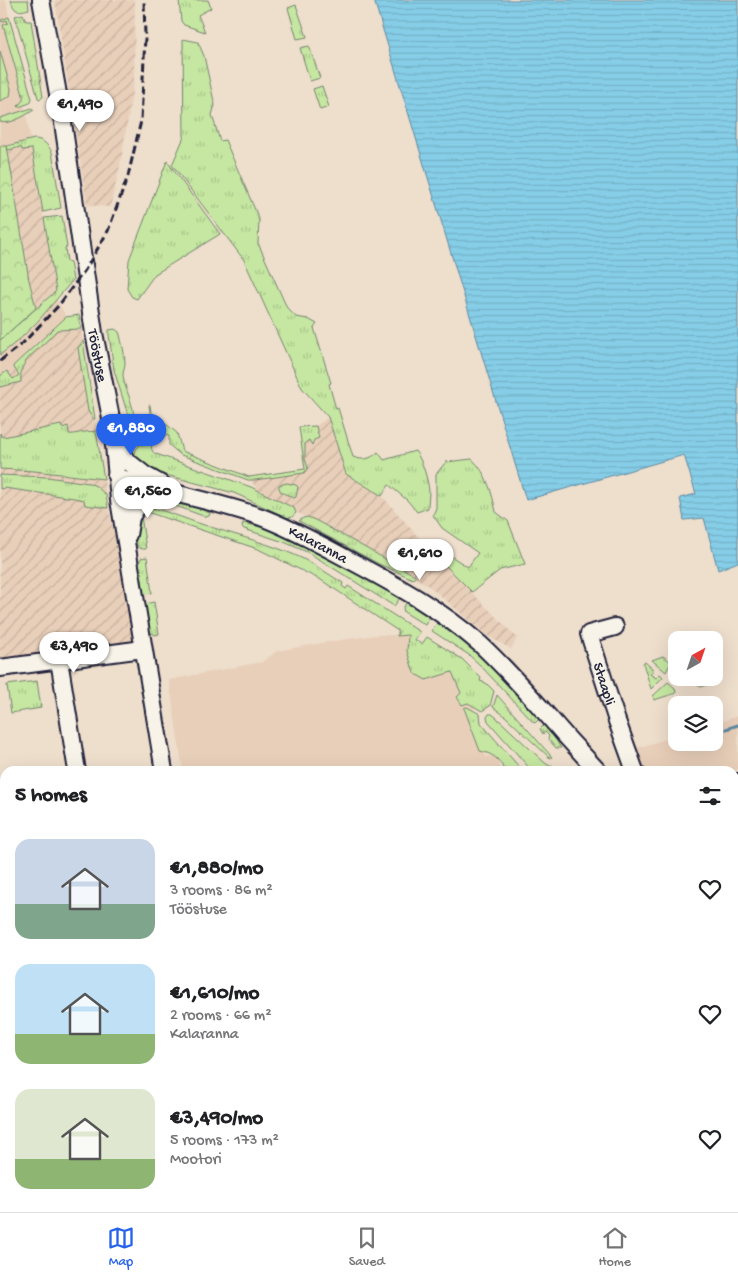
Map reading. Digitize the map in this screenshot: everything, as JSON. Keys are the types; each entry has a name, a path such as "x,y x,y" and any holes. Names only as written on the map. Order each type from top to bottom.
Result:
{"street":[{"name":"Tööstuse","path":"41,0 62,116 93,322 114,439 116,476 127,552 163,766"},
{"path":"114,439 126,460 145,475 176,493"},
{"name":"Kalaranna","path":"116,476 138,484 230,507 263,518 334,551 408,592 447,617 480,644 512,675 594,766"},
{"path":"127,552 131,517 136,509 145,499 176,493"},
{"name":"Staapli","path":"615,627 589,634 632,764"},
{"path":"0,668 143,649"},
{"path":"59,660 76,766"}],"shaded area":[{"path":"0,0 6,0 32,148 0,150"},
{"path":"55,0 135,0 134,80 119,171 110,207 87,205"},
{"path":"21,147 22,150 32,148 56,291 36,308 29,280 8,150"},
{"path":"56,291 57,300 66,317 0,376 0,340"},
{"path":"79,315 108,508 143,649 0,665 0,376 66,317"},
{"path":"328,417 346,474 382,496 428,548 517,638 511,649 488,636 430,587 408,573 258,491 249,477 305,469 299,427 316,426"},
{"path":"376,635 408,635 488,691 477,707 472,710 486,757 496,754 500,766 182,766 169,680 262,662 277,651"},
{"path":"738,716 738,766 639,766 634,749 668,738 668,751 723,751 723,721"}],"green space":[{"path":"11,0 28,0 29,9 22,11 15,9"},
{"path":"179,0 208,0 211,8 198,15 205,32 184,25 181,21"},
{"path":"296,5 307,37 297,39 288,8"},
{"path":"23,14 26,21 31,21 43,97 40,99 38,98 15,16"},
{"path":"9,17 32,99 30,103 19,107 23,100 23,95 3,25 8,23 7,20 2,22 1,20"},
{"path":"183,39 198,42 204,56 215,105 212,115 220,141 225,140 259,219 258,243 287,308 296,317 308,319 317,324 314,328 331,383 329,384 353,457 367,459 378,452 384,460 415,451 422,464 427,481 429,491 428,508 417,512 407,500 389,485 382,496 346,474 328,417 302,388 244,260 172,165 184,137"},
{"path":"309,46 320,78 310,81 300,48"},
{"path":"0,51 11,89 10,96 0,101"},
{"path":"322,86 329,107 320,110 313,89"},
{"path":"32,108 34,110 17,119 4,123 0,122 0,118"},
{"path":"34,139 45,143 52,152 61,208 43,212 32,149 22,150 21,147 8,150 7,146"},
{"path":"0,146 7,146 29,280 36,308 0,340"},
{"path":"167,161 220,234 155,274 137,299 132,297 127,289 129,260"},
{"path":"62,216 67,247 65,248 67,261 70,262 73,280 38,321 0,355 0,340 56,291 44,218"},
{"path":"79,315 81,329 57,330 26,361 22,370 21,382 0,387 0,376 7,371 13,379 19,375 13,366 66,317"},
{"path":"115,329 119,332 122,345 125,363 124,381 133,409 134,416 130,428 114,370 109,330"},
{"path":"83,341 95,419 93,419 88,411 78,348"},
{"path":"149,405 151,412 177,433 182,451 249,477 305,469 299,427 316,426 319,438 314,440 312,445 309,440 305,443 305,459 308,468 304,473 255,480 248,480 181,455 169,445 169,436 162,435 158,437 153,441 151,447 156,454 251,487 294,508 296,513 291,518 286,517 234,493 158,473 146,467 135,456 135,453 140,443 139,438 147,431 150,424"},
{"path":"61,425 62,428 68,426 69,434 96,431 104,479 0,469 0,435 3,437"},
{"path":"472,459 485,477 491,491 496,512 508,521 525,564 500,570 472,592 428,548 429,542 468,567 478,553 442,528 433,515 436,508 436,474 446,462"},
{"path":"0,475 47,477 89,483 96,486 106,495 108,508 85,505 84,500 74,498 0,489"},
{"path":"287,483 298,487 296,497 294,498 281,492 279,485"},
{"path":"166,499 182,502 210,513 209,516 206,517 173,505 155,501"},
{"path":"148,507 277,548 315,565 343,583 342,586 346,589 348,586 420,632 415,640 422,644 427,637 462,659 481,678 480,681 486,683 494,691 490,706 482,711 468,703 462,705 457,697 461,693 452,672 426,680 414,673 407,651 408,635 397,636 398,631 321,580 258,549 147,512"},
{"path":"140,509 146,549 140,548 135,540"},
{"path":"308,517 416,576 413,579 379,564 299,521"},
{"path":"243,523 267,528 287,536 374,582 400,598 394,606 309,553 284,542 244,529 242,527"},
{"path":"147,557 152,593 144,594 139,563 141,558"},
{"path":"154,602 159,634 155,635 150,632 145,604"},
{"path":"407,602 430,616 425,625 404,612 403,608"},
{"path":"439,620 493,666 539,719 535,723 469,655 432,631"},
{"path":"663,656 668,660 666,672 652,660"},
{"path":"645,662 654,670 650,674 656,678 660,674 663,677 651,689 643,663"},
{"path":"37,681 41,708 11,713 7,685"},
{"path":"668,682 668,686 675,688 676,693 654,700 653,696"},
{"path":"497,695 552,757 550,758 493,707"},
{"path":"467,707 480,714 481,723 518,766 502,766 495,757 480,751 464,708"},
{"path":"489,714 492,714 496,717 550,766 528,766 488,721 487,717"},
{"path":"544,725 561,748 556,748 548,739 549,736 545,732 543,734 540,729"}],"water":[{"path":"374,0 738,0 738,562 718,570 704,518 684,520 680,498 696,494 684,455 526,500"}],"waterway":[{"path":"726,729 738,725"}],"railway":[{"path":"0,361 24,342 59,305 85,270 108,231 128,176 141,121 145,37 144,0"}]}
